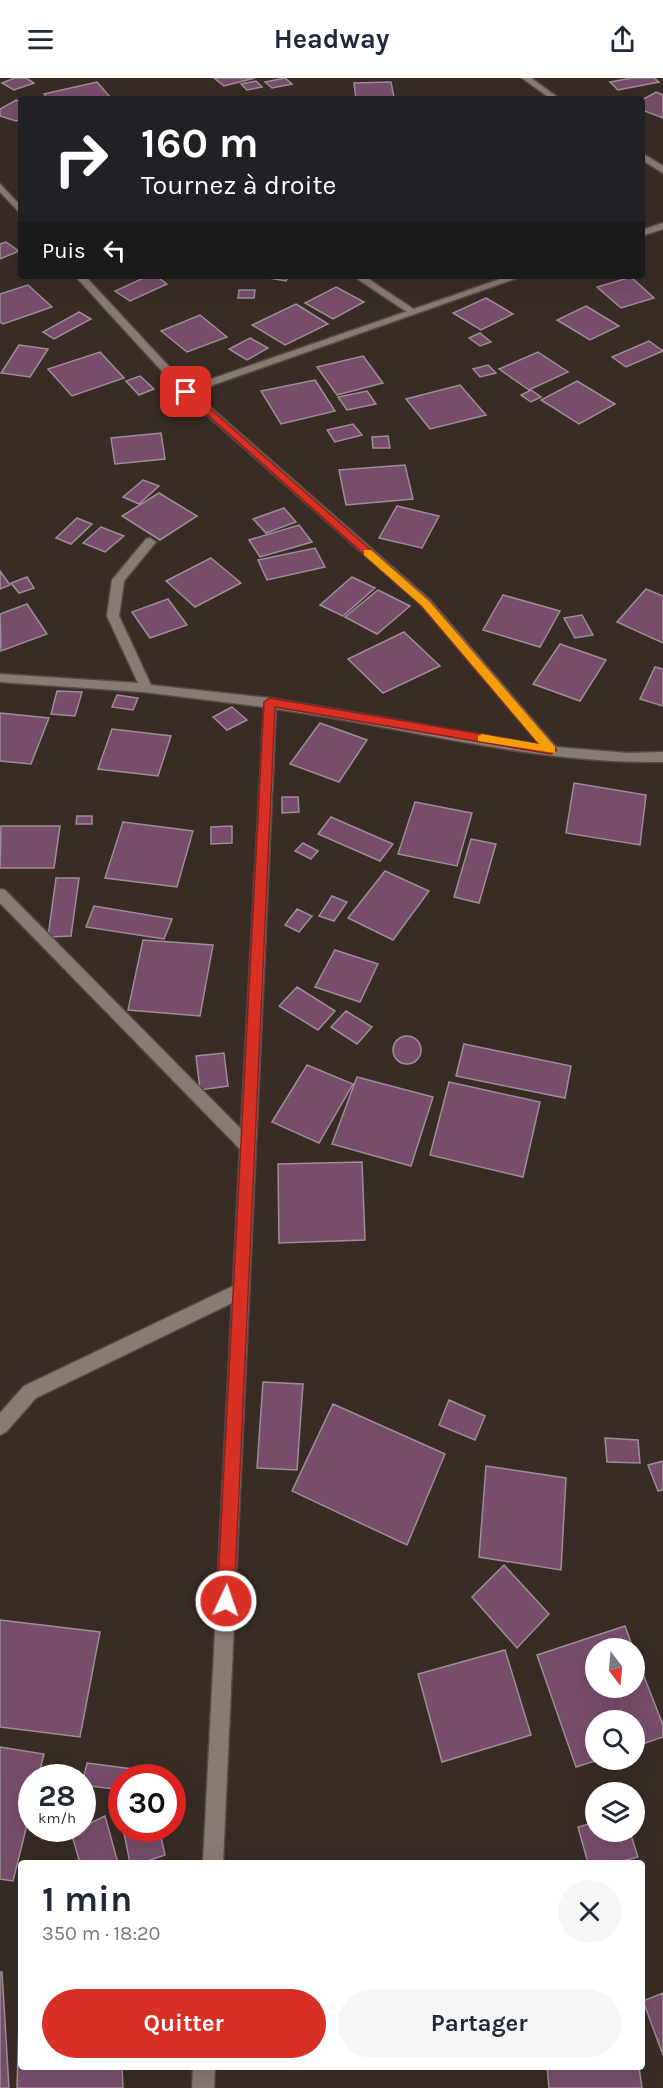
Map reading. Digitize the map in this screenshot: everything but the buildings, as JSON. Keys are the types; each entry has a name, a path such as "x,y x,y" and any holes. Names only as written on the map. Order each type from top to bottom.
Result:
{"street":[{"path":"526,78 552,96"},
{"path":"645,158 663,170"},
{"path":"0,187 18,208"},
{"path":"645,232 663,226"},
{"path":"83,279 186,392 426,603 551,750"},
{"path":"363,279 413,312"},
{"path":"186,392 509,279"},
{"path":"146,687 113,616 118,580 150,542"},
{"path":"0,678 91,681 146,687 270,702 551,750 642,758 663,757"},
{"path":"213,1860 270,702"},
{"path":"0,894 248,1146"},
{"path":"0,1426 30,1392 240,1291"},
{"path":"203,2088 204,2070"}],"slow traffic":[{"path":"367,553 426,603 551,750 482,738"}],"route":[{"path":"186,392 426,603 551,750 270,702 226,1601"}]}
